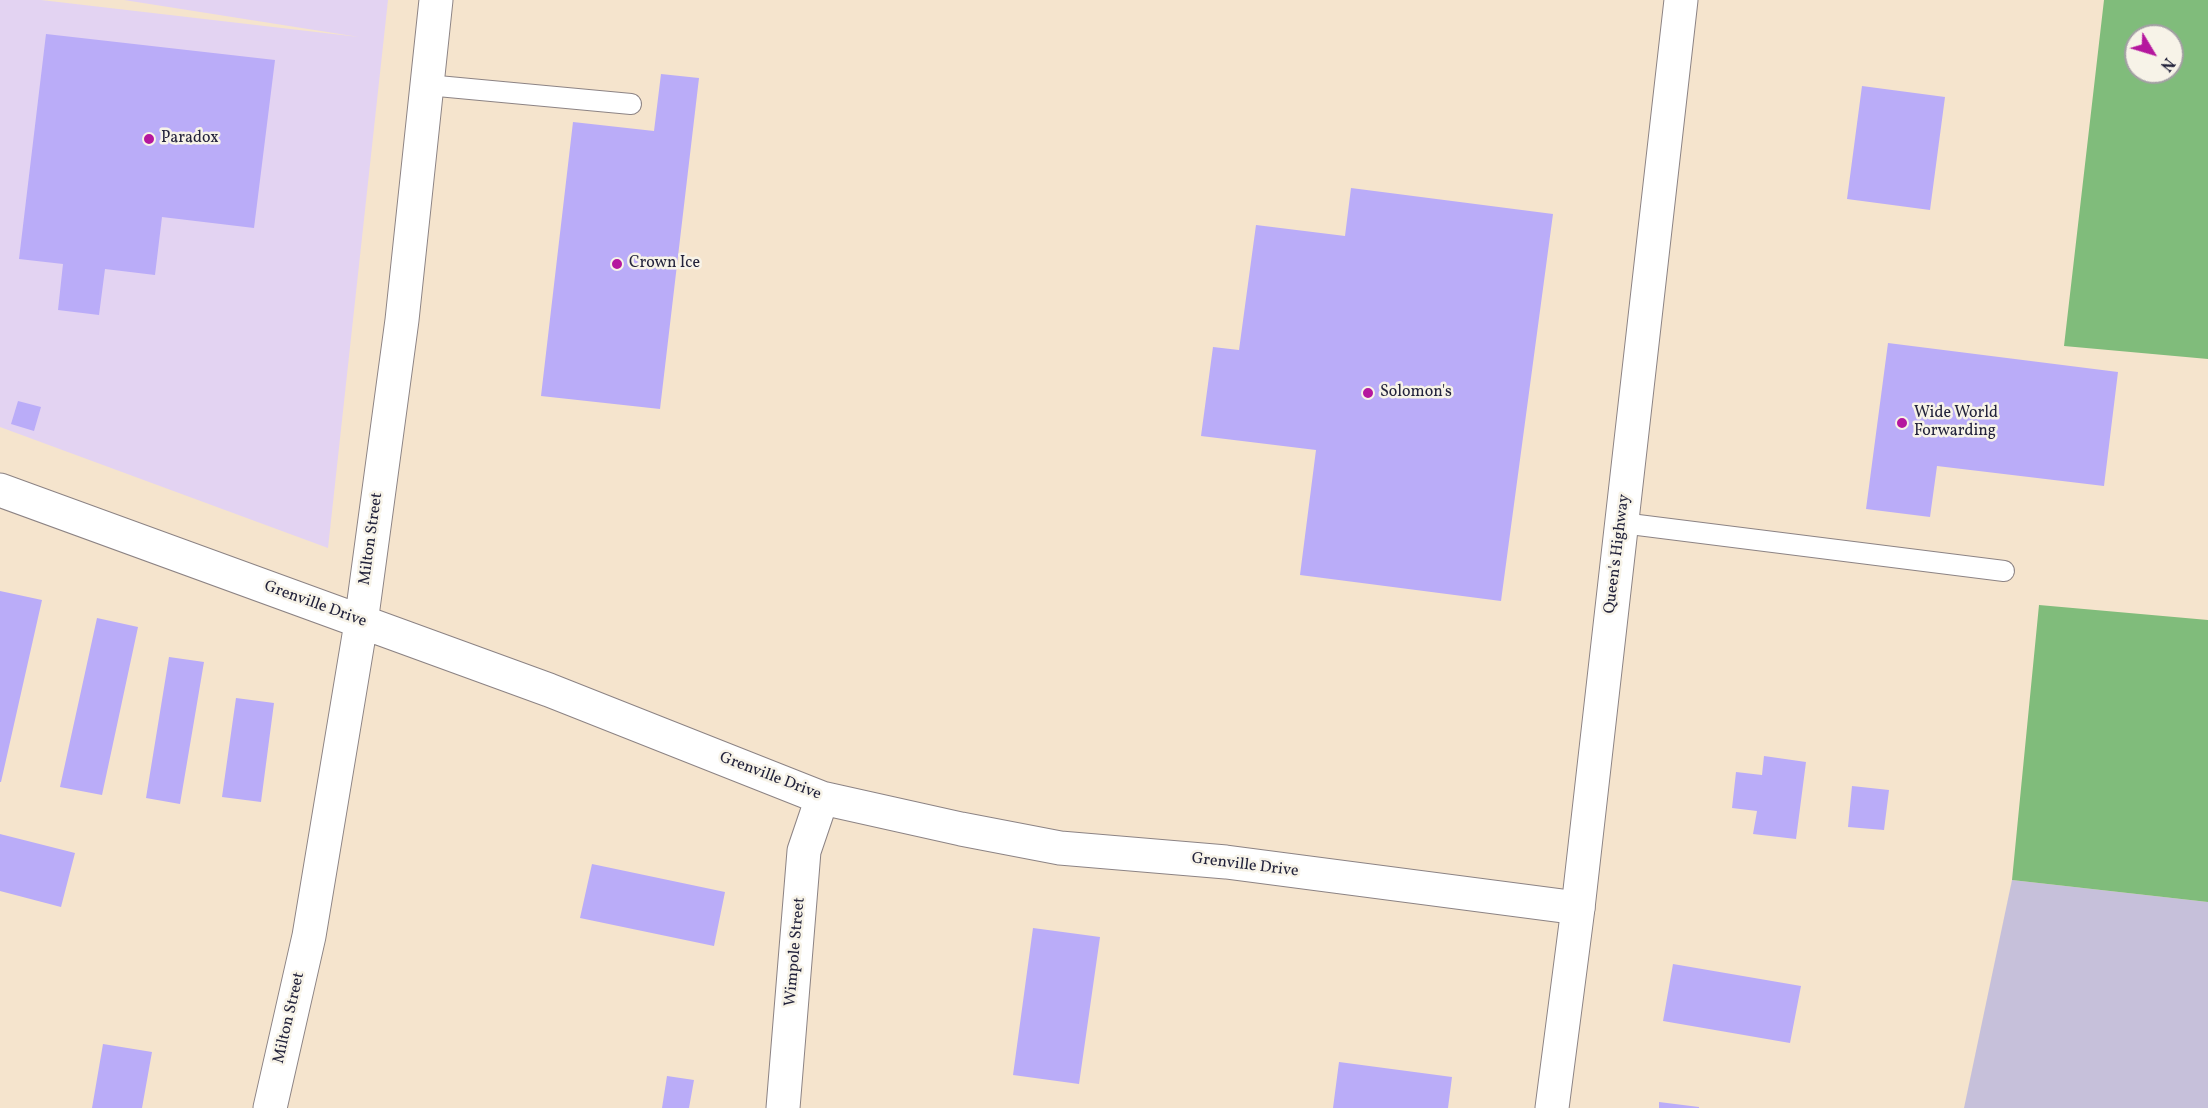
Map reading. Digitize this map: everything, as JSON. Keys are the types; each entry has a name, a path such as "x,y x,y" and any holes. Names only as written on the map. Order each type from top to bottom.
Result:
{"street":[{"name":"Milton Street","path":"270,1108 309,936 361,623 402,320 436,0"},
{"name":"Queen's Highway","path":"1552,1108 1578,908 1681,0"},
{"name":"Grenville Drive","path":"0,490 549,690 822,798 962,830 1060,848 1226,862 1578,908"},
{"name":"Wimpole Street","path":"783,1108 804,851 822,798"}],"lane":[{"path":"427,85 631,104"},
{"path":"1622,523 2004,571"}],"shaded area":[{"path":"0,0 41,0 359,37 124,0 388,0 328,548 0,427"},
{"path":"2012,880 2208,902 2208,1108 1964,1108"}],"green space":[{"path":"2104,0 2208,0 2208,359 2064,346"},
{"path":"2039,605 2208,620 2208,902 2012,880"}],"building":[{"name":"Paradox","path":"46,34 275,60 254,228 162,217 155,275 105,269 99,315 58,310 63,264 19,259"},
{"name":"Crown Ice","path":"661,74 699,78 660,409 541,396 573,122 654,131"},
{"path":"1862,86 1945,97 1930,210 1847,199"},
{"name":"Solomon's","path":"1351,188 1553,214 1501,601 1300,575 1316,450 1201,436 1213,347 1239,350 1256,225 1345,236"},
{"path":"1888,343 2118,372 2104,486 1937,466 1930,517 1866,509"},
{"path":"18,401 41,407 34,431 11,424"},
{"path":"0,591 42,600 1,782 0,782"},
{"path":"97,618 138,627 102,795 60,787"},
{"path":"169,657 204,662 180,804 146,798"},
{"path":"236,698 274,703 261,802 222,797"},
{"path":"1764,756 1806,762 1796,839 1753,834 1757,811 1732,808 1736,772 1762,775"},
{"path":"1852,786 1889,790 1884,830 1848,827"},
{"path":"0,834 75,853 61,907 0,891"},
{"path":"592,864 725,892 714,946 580,918"},
{"path":"1033,928 1100,937 1079,1084 1013,1075"},
{"path":"1673,964 1801,986 1790,1043 1663,1021"},
{"path":"103,1044 152,1052 142,1108 92,1108"},
{"path":"1339,1062 1452,1077 1448,1108 1333,1108"},
{"path":"667,1076 694,1080 689,1108 662,1108"},
{"path":"1659,1102 1699,1107 1699,1108 1659,1108"}],"place":[{"name":"Paradox","path":"149,139"},
{"name":"Crown Ice","path":"617,264"},
{"name":"Solomon's","path":"1368,393"},
{"name":"Wide World Forwarding","path":"1902,423"}]}
